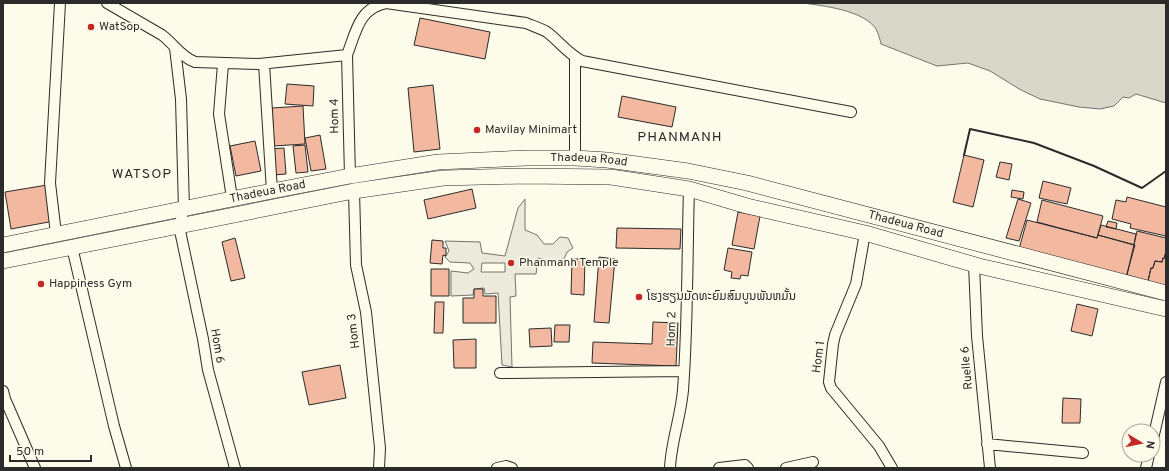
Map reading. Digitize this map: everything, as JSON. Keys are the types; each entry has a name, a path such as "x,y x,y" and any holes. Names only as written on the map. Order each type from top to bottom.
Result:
{"main road":[{"name":"Thadeua Road","path":"3,261 179,226 438,162 527,158 575,158 607,160 688,171 747,183 1166,293"},
{"name":"Thadeua Road","path":"3,245 272,191 443,178 523,176 611,177 689,189 747,206 866,233 977,265 1166,309"},
{"path":"977,265 984,246"}],"street":[{"path":"56,234 50,183 60,3"},
{"path":"107,3 162,35 170,41 188,60 195,62 264,64 347,55 359,22 370,9 377,5 386,3 526,23 546,32 575,57 582,61 851,112"},
{"path":"175,48 181,99 184,209 179,226"},
{"name":"Hom 4","path":"347,55 352,184"},
{"path":"575,57 575,158"},
{"path":"223,64 220,114 232,198"},
{"path":"264,64 272,191"},
{"name":"Hom 3","path":"352,184 356,265 366,312 380,448 379,468"},
{"name":"Hom 2","path":"670,468 670,459 681,408 684,371 689,189"},
{"name":"Hom 6","path":"179,226 203,339 208,370 235,468"},
{"name":"Hom 1","path":"866,233 856,284 835,335 829,382 831,388 879,446 892,468"},
{"path":"72,247 114,426 126,468"},
{"name":"Ruelle 6","path":"977,265 977,336 990,468"},
{"path":"500,373 684,371"},
{"path":"1157,423 1166,382"},
{"path":"3,391 5,399 35,468"},
{"path":"987,444 1083,453"},
{"path":"786,468 813,462"},
{"path":"719,468 744,465 748,468"},
{"path":"497,468 506,466 512,468"}],"shaded area":[{"path":"803,3 1166,3 1166,103 1136,94 1129,98 1123,97 1114,106 1100,109 1079,107 1040,99 1021,90 990,71 968,63 937,66 881,44 876,29 862,17 853,13"},
{"path":"525,199 525,230 537,235 544,244 553,244 560,237 568,238 573,248 567,252 564,259 551,261 538,258 536,274 515,274 516,296 510,297 512,367 502,365 498,293 485,294 484,288 474,289 473,295 451,296 451,271 468,273 474,269 470,263 450,262 445,257 449,251 445,241 480,242 482,253 505,256 518,208","holes":["482,263 505,263 505,272 481,272"]}],"building":[{"path":"420,18 490,32 485,59 414,45"},
{"path":"287,84 314,86 313,106 285,104"},
{"path":"433,85 440,149 414,152 408,88"},
{"path":"622,96 676,107 672,127 618,117"},
{"path":"303,106 305,144 274,146 272,108"},
{"path":"320,135 326,169 311,171 305,138"},
{"path":"255,141 261,171 236,176 230,146"},
{"path":"305,145 308,172 296,173 293,146"},
{"path":"284,148 286,174 273,175 271,149"},
{"path":"964,155 984,160 973,207 953,202"},
{"path":"1000,162 1012,164 1009,180 996,177"},
{"path":"1043,181 1071,188 1067,204 1039,198"},
{"path":"47,185 54,221 11,229 5,192"},
{"path":"472,189 476,208 428,219 424,200"},
{"path":"1012,190 1024,192 1023,199 1011,197"},
{"path":"1127,197 1166,207 1166,236 1130,228 1131,224 1112,219 1116,200 1126,202"},
{"path":"1018,199 1031,203 1019,241 1006,238"},
{"path":"1042,200 1103,216 1097,238 1037,222"},
{"path":"738,212 760,216 754,249 732,245"},
{"path":"1027,220 1097,238 1098,235 1135,245 1126,277 1019,249"},
{"path":"1108,221 1117,223 1116,229 1106,227"},
{"path":"1101,225 1136,234 1134,245 1098,235"},
{"path":"617,228 681,229 680,249 616,248"},
{"path":"1137,231 1166,238 1166,251 1164,258 1162,262 1155,261 1153,268 1151,268 1148,281 1127,275"},
{"path":"235,238 245,278 231,281 222,242"},
{"path":"432,240 443,241 443,248 446,248 446,256 443,255 442,264 430,263"},
{"path":"728,248 752,252 748,276 741,275 740,279 731,278 732,272 724,270"},
{"path":"599,257 615,259 609,323 594,322"},
{"path":"1163,258 1166,258 1166,286 1148,281 1151,268 1153,268 1155,261 1162,262"},
{"path":"572,259 585,259 584,295 571,294"},
{"path":"431,269 449,269 449,296 431,296"},
{"path":"474,289 483,289 483,296 496,296 496,323 463,323 463,298 474,298"},
{"path":"435,302 444,302 443,333 434,333"},
{"path":"1077,304 1098,309 1092,336 1071,331"},
{"path":"653,322 678,323 676,366 592,363 593,342 652,344"},
{"path":"555,325 570,325 569,342 554,342"},
{"path":"551,328 552,346 530,347 529,329"},
{"path":"476,339 476,368 454,368 453,340"},
{"path":"340,365 346,398 309,405 302,372"},
{"path":"1063,398 1081,399 1080,423 1062,423"}],"wall":[{"path":"964,155 970,129 1034,143 1094,166 1142,188 1166,171"}],"place":[{"name":"WatSop","path":"91,27"},
{"name":"Mavilay Minimart","path":"477,130"},
{"name":"Phanmanh Temple","path":"511,263"},
{"name":"Happiness Gym","path":"41,284"},
{"name":"ໂຮງຮຽນມັດທະຍົມສົມບູນພັນຫມັ້ນ","path":"639,297"}],"district":[{"name":"PHANMANH","path":"680,137"},
{"name":"WATSOP","path":"142,174"}]}
